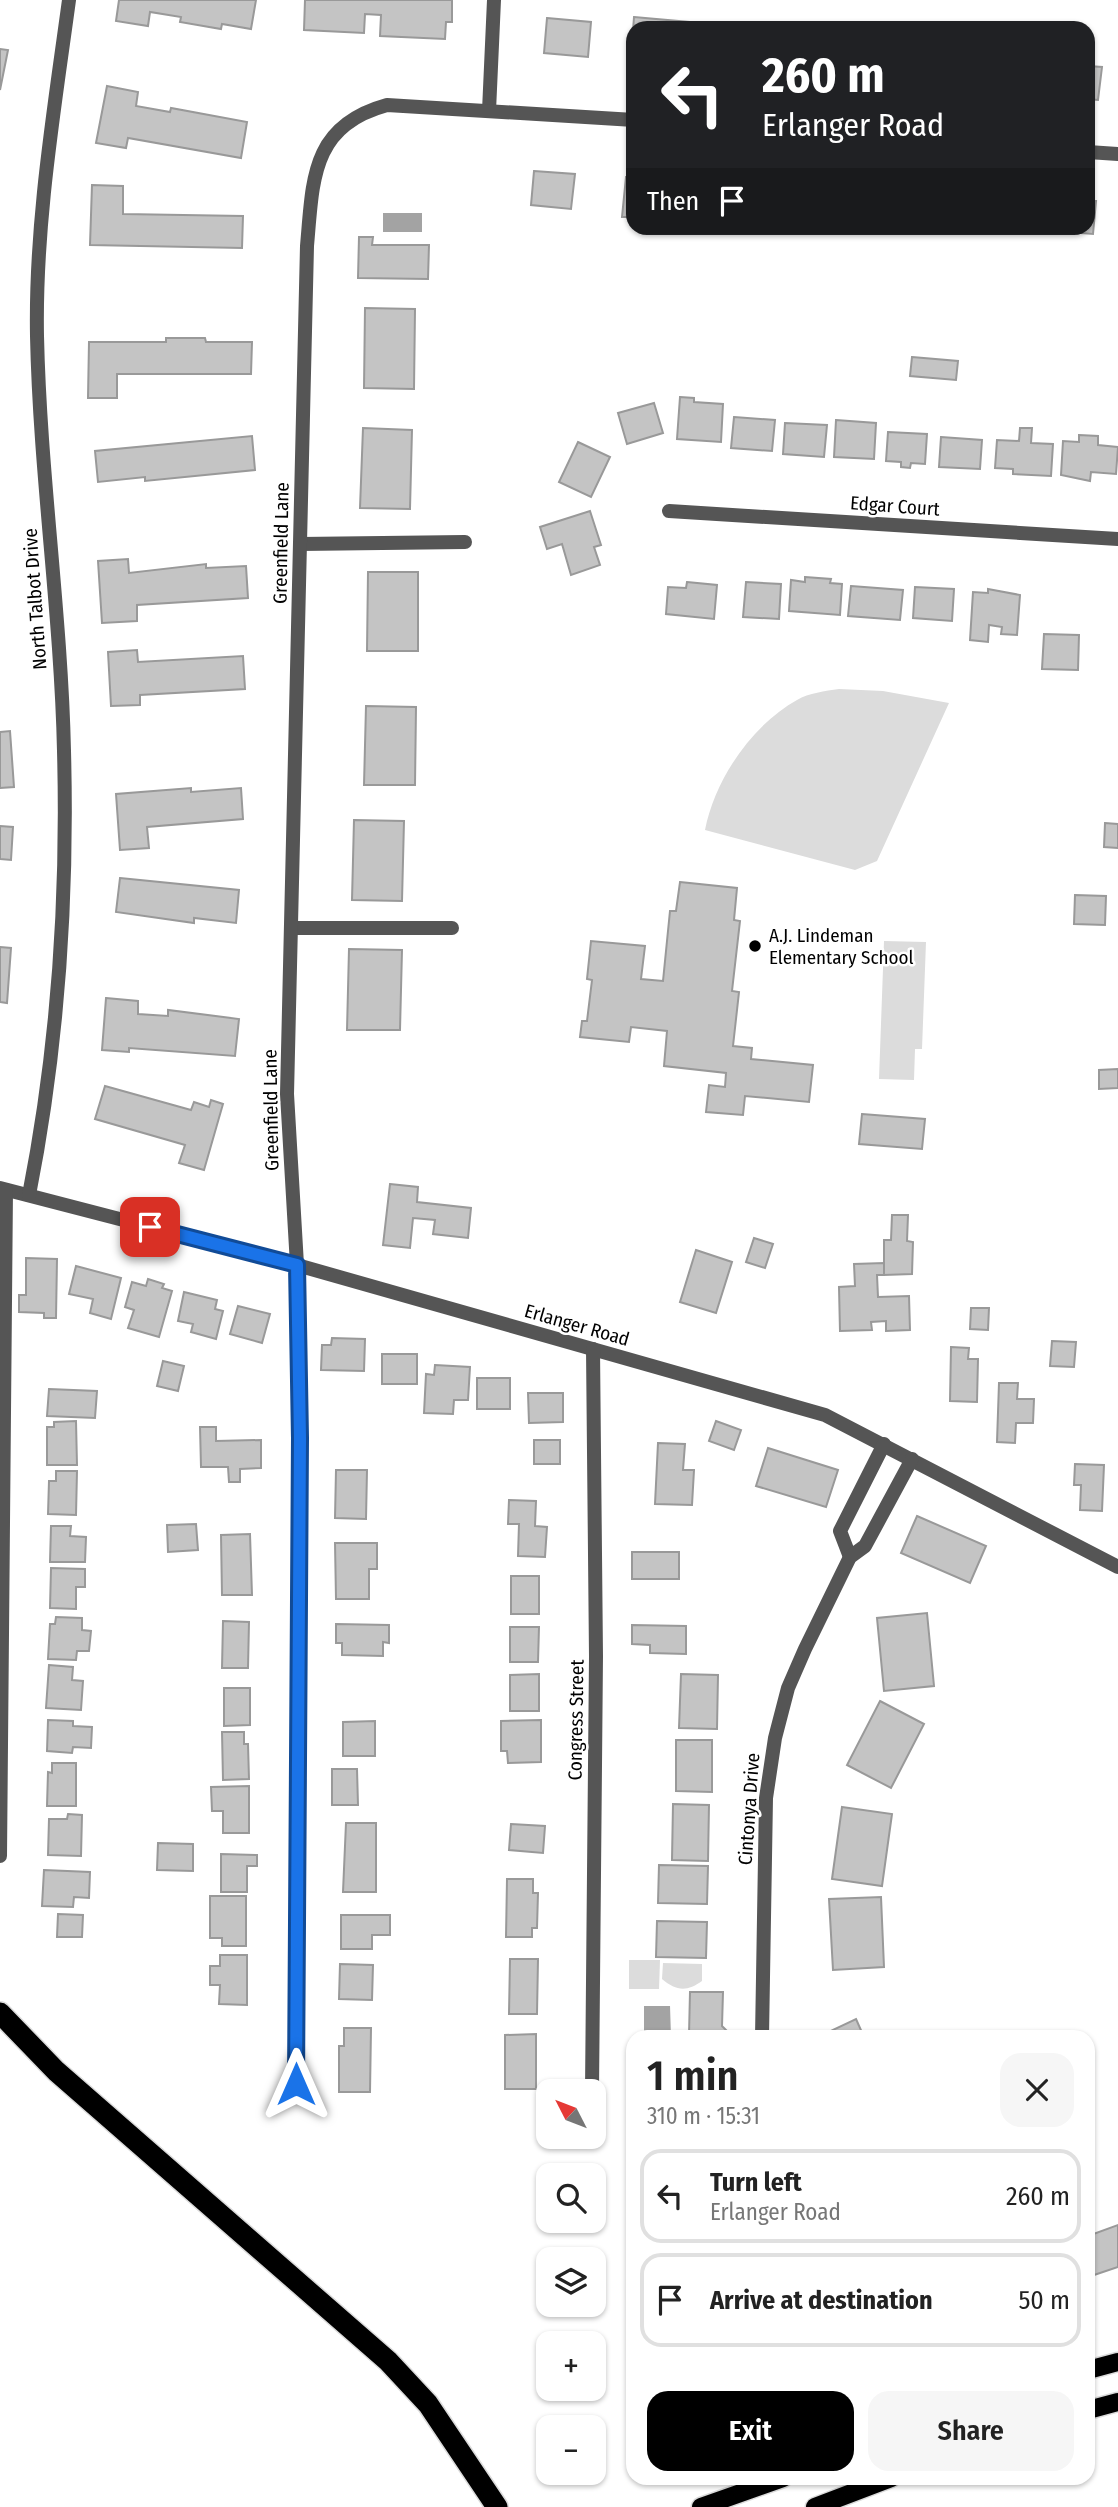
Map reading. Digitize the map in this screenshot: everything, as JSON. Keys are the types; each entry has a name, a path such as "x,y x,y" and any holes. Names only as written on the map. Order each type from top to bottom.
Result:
{"highway":[{"path":"0,2013 55,2071 388,2361 428,2404 497,2507"}],"main road":[{"path":"1095,2368 1118,2362"},
{"path":"1095,2408 1118,2402"},
{"path":"701,2507 763,2485"},
{"path":"815,2507 873,2485"}],"street":[{"name":"North Talbot Drive","path":"29,1195 54,1047 65,915 64,750 37,335 41,236 69,0"},
{"path":"489,111 494,0"},
{"name":"Greenfield Lane","path":"296,2084 300,1438 297,1265 287,1094 307,246 313,175 321,152 354,119 387,106 626,120"},
{"path":"1095,152 1118,154"},
{"name":"Edgar Court","path":"669,511 1118,540"},
{"path":"300,544 465,542"},
{"path":"291,929 452,928"},
{"name":"Erlanger Road","path":"3,1189 297,1265 825,1415 1118,1567"},
{"path":"0,1856 3,1189"},
{"name":"Congress Street","path":"592,2079 596,1670 593,1349"},
{"path":"850,1557 840,1531 884,1444"},
{"name":"Cintonya Drive","path":"762,2030 766,1798 772,1750 788,1688 850,1557 865,1546 912,1458"}],"shaded area":[{"path":"383,213 422,213 422,232 383,232"},
{"path":"839,689 883,691 949,703 877,861 855,870 705,830 717,792 727,773 738,755 765,724 797,700"},
{"path":"884,941 926,942 922,1049 915,1049 914,1080 879,1079"},
{"path":"629,1960 660,1960 659,1989 629,1989"},
{"path":"663,1963 702,1964 702,1981 682,1989 672,1986 662,1979"},
{"path":"644,2006 670,2006 671,2030 644,2030"}],"building":[{"path":"119,0 256,0 251,29 222,24 221,29 180,22 181,17 150,12 148,26 116,21"},
{"path":"305,0 452,0 452,22 446,22 445,39 380,36 381,15 365,14 364,33 304,30"},
{"path":"634,17 678,21 634,21"},
{"path":"547,18 591,22 588,57 544,53"},
{"path":"0,49 8,50 0,90"},
{"path":"1095,66 1102,67 1098,100 1095,100"},
{"path":"107,86 138,92 136,106 170,112 171,108 247,122 241,158 128,138 126,148 96,143"},
{"path":"534,171 575,174 571,209 531,205"},
{"path":"626,177 626,217 622,217"},
{"path":"92,185 123,186 123,214 243,216 242,248 90,245"},
{"path":"359,237 373,237 372,245 429,245 428,279 358,278"},
{"path":"365,308 415,309 414,389 364,388"},
{"path":"166,338 205,338 206,342 252,342 251,374 117,374 117,398 88,398 89,342 166,342"},
{"path":"912,357 958,361 956,380 910,376"},
{"path":"680,397 694,398 694,402 723,404 721,442 677,439"},
{"path":"654,403 663,433 627,444 618,413"},
{"path":"734,417 775,420 772,451 731,448"},
{"path":"836,420 876,423 874,459 834,457"},
{"path":"785,423 827,425 824,457 783,454"},
{"path":"363,428 412,430 410,509 360,508"},
{"path":"1020,428 1032,428 1031,443 1053,444 1051,476 1013,474 1013,469 995,468 997,440 1019,441"},
{"path":"888,432 927,434 925,464 911,463 910,468 901,467 901,462 886,461"},
{"path":"1079,435 1098,436 1098,445 1118,447 1116,474 1091,472 1090,481 1061,475 1063,441 1079,442"},
{"path":"252,436 255,470 145,481 145,477 98,482 95,451"},
{"path":"941,437 982,440 980,469 939,467"},
{"path":"578,442 610,457 591,497 559,482"},
{"path":"590,511 601,545 594,547 600,565 571,575 562,544 547,549 540,527"},
{"path":"128,559 129,573 206,564 206,568 246,566 248,598 137,605 137,621 102,623 98,561"},
{"path":"368,572 418,572 418,651 367,651"},
{"path":"805,577 831,579 830,583 842,584 840,615 789,611 791,580 805,582"},
{"path":"687,582 717,585 714,619 666,614 668,587 686,588"},
{"path":"746,582 781,584 779,619 743,617"},
{"path":"851,586 903,590 900,620 848,616"},
{"path":"915,587 954,589 952,621 913,618"},
{"path":"988,589 1020,595 1017,635 1001,634 1002,627 989,625 988,642 970,640 973,592 988,593"},
{"path":"1044,634 1079,635 1078,670 1042,669"},
{"path":"137,650 138,662 243,656 245,689 140,695 140,705 111,706 108,652"},
{"path":"366,706 416,707 415,785 364,785"},
{"path":"10,731 14,787 0,788 0,732"},
{"path":"191,788 191,792 241,788 243,819 147,827 149,848 120,850 116,794"},
{"path":"354,820 404,821 402,901 352,900"},
{"path":"1105,823 1118,824 1118,848 1104,847"},
{"path":"0,826 13,827 11,860 0,859"},
{"path":"120,878 239,890 236,923 194,918 194,923 116,912"},
{"name":"A.J. Lindeman Elementary School","path":"680,882 737,888 734,920 740,921 732,991 739,992 733,1046 752,1048 751,1059 813,1065 809,1102 745,1096 743,1115 706,1112 709,1085 725,1087 726,1073 664,1066 667,1031 631,1027 629,1042 580,1037 582,1021 587,1021 592,980 587,979 591,941 645,946 641,979 663,981 670,911 676,911"},
{"path":"1075,895 1106,896 1105,925 1074,924"},
{"path":"0,947 11,948 7,1003 0,1002"},
{"path":"349,949 402,950 400,1030 347,1030"},
{"path":"106,998 138,1001 138,1014 168,1016 168,1010 239,1019 235,1056 129,1048 129,1052 102,1050"},
{"path":"1118,1069 1118,1088 1099,1089 1099,1070"},
{"path":"105,1086 191,1110 194,1102 209,1107 211,1100 223,1104 204,1170 179,1163 185,1145 95,1119"},
{"path":"862,1114 925,1119 922,1149 859,1144"},
{"path":"390,1184 418,1187 417,1202 471,1208 468,1238 433,1234 435,1220 413,1218 410,1248 383,1245"},
{"path":"892,1215 908,1215 907,1241 913,1242 912,1274 884,1275 884,1240 891,1240"},
{"path":"754,1238 773,1244 765,1268 746,1262"},
{"path":"696,1250 732,1262 716,1313 680,1302"},
{"path":"26,1258 57,1259 56,1318 44,1318 44,1313 19,1312 19,1295 26,1295"},
{"path":"884,1263 884,1275 877,1275 878,1297 909,1296 910,1330 886,1331 886,1321 871,1322 872,1330 840,1331 839,1287 855,1286 854,1264"},
{"path":"76,1266 121,1278 111,1319 90,1313 93,1299 69,1294"},
{"path":"148,1279 164,1284 162,1288 172,1291 159,1337 128,1328 134,1310 125,1307 132,1282 146,1286"},
{"path":"184,1292 217,1300 215,1309 223,1311 216,1339 191,1332 193,1324 178,1321"},
{"path":"238,1306 270,1314 262,1343 230,1334"},
{"path":"971,1308 989,1308 988,1330 970,1329"},
{"path":"332,1338 365,1339 364,1371 321,1370 322,1345 331,1345"},
{"path":"1052,1341 1076,1342 1074,1367 1050,1366"},
{"path":"951,1347 969,1348 968,1359 978,1359 977,1402 950,1401"},
{"path":"382,1354 417,1354 417,1384 382,1384"},
{"path":"163,1361 184,1366 178,1391 157,1386"},
{"path":"435,1365 470,1367 468,1400 454,1400 453,1414 424,1413 426,1374 434,1375"},
{"path":"477,1378 510,1378 510,1409 477,1409"},
{"path":"999,1383 1018,1383 1017,1399 1034,1399 1033,1423 1016,1423 1015,1443 997,1442"},
{"path":"49,1389 97,1391 95,1418 47,1416"},
{"path":"528,1393 563,1393 563,1422 529,1423"},
{"path":"76,1421 77,1465 47,1465 47,1427 54,1427 54,1422"},
{"path":"716,1421 741,1430 734,1450 709,1441"},
{"path":"200,1427 216,1427 216,1441 261,1440 261,1468 240,1469 240,1482 229,1482 228,1467 201,1467"},
{"path":"534,1440 560,1440 560,1464 534,1464"},
{"path":"658,1443 685,1444 683,1470 694,1470 692,1505 655,1504"},
{"path":"768,1448 838,1470 826,1507 756,1486"},
{"path":"1075,1464 1104,1465 1102,1511 1080,1510 1081,1485 1074,1485"},
{"path":"336,1470 367,1470 366,1519 335,1518"},
{"path":"56,1471 77,1471 76,1515 48,1514 49,1481 56,1481"},
{"path":"509,1500 536,1501 535,1526 547,1527 545,1557 518,1556 519,1524 508,1524"},
{"path":"917,1516 986,1546 970,1583 901,1553"},
{"path":"196,1524 198,1550 168,1552 167,1525"},
{"path":"51,1526 71,1526 70,1536 86,1537 85,1562 50,1562"},
{"path":"250,1534 252,1595 222,1595 221,1535"},
{"path":"335,1543 377,1543 377,1569 369,1569 369,1599 336,1599"},
{"path":"632,1552 679,1552 679,1579 632,1579"},
{"path":"51,1568 85,1569 85,1587 76,1587 76,1609 50,1608"},
{"path":"511,1576 539,1576 539,1614 511,1614"},
{"path":"927,1613 934,1686 884,1691 877,1618"},
{"path":"56,1617 82,1618 82,1630 91,1631 89,1651 77,1651 76,1660 48,1659 50,1624 55,1624"},
{"path":"223,1621 249,1622 248,1668 222,1668"},
{"path":"336,1624 389,1625 389,1643 383,1642 383,1656 342,1655 342,1643 336,1643"},
{"path":"632,1625 686,1626 686,1654 650,1653 650,1645 632,1644"},
{"path":"510,1627 539,1627 538,1662 510,1662"},
{"path":"49,1665 73,1667 72,1680 83,1681 81,1710 46,1708"},
{"path":"539,1674 539,1711 510,1711 510,1675"},
{"path":"681,1674 718,1675 717,1729 679,1728"},
{"path":"224,1688 250,1688 250,1725 224,1726"},
{"path":"880,1701 924,1724 891,1788 847,1765"},
{"path":"48,1720 73,1721 73,1726 92,1727 91,1748 73,1747 72,1753 47,1751"},
{"path":"541,1720 541,1762 508,1763 507,1751 501,1751 501,1721"},
{"path":"375,1721 375,1756 343,1756 343,1722"},
{"path":"222,1732 244,1732 244,1744 248,1744 249,1779 223,1780"},
{"path":"676,1740 712,1740 712,1792 676,1791"},
{"path":"52,1763 76,1763 76,1806 47,1806 48,1772 52,1773"},
{"path":"332,1769 357,1769 358,1805 332,1805"},
{"path":"249,1786 249,1833 223,1833 223,1811 212,1811 211,1787"},
{"path":"673,1804 709,1805 708,1861 672,1860"},
{"path":"842,1807 892,1814 882,1886 832,1879"},
{"path":"68,1814 82,1815 81,1856 48,1855 49,1819 67,1819"},
{"path":"346,1823 376,1823 376,1892 343,1892"},
{"path":"511,1824 545,1826 543,1853 509,1850"},
{"path":"158,1843 193,1844 193,1871 157,1870"},
{"path":"221,1854 257,1855 257,1866 247,1866 247,1892 221,1892"},
{"path":"659,1865 708,1866 707,1904 658,1903"},
{"path":"44,1870 90,1872 89,1898 74,1897 73,1907 42,1906"},
{"path":"507,1879 533,1879 533,1893 538,1893 537,1928 532,1928 532,1937 506,1937"},
{"path":"210,1896 246,1896 246,1946 222,1946 222,1938 210,1938"},
{"path":"881,1897 884,1967 833,1970 829,1899"},
{"path":"58,1914 83,1915 82,1937 57,1937"},
{"path":"341,1915 390,1915 390,1935 372,1935 372,1949 341,1949"},
{"path":"657,1921 707,1922 706,1958 656,1957"},
{"path":"220,1955 247,1955 247,2005 219,2004 220,1985 210,1985 210,1966 220,1966"},
{"path":"510,1959 538,1959 537,2014 509,2014"},
{"path":"340,1964 373,1965 372,2000 339,1999"},
{"path":"690,1992 723,1992 722,2026 726,2030 689,2030"},
{"path":"856,2019 861,2030 833,2030"},
{"path":"344,2028 371,2028 370,2092 339,2092 339,2046 344,2046"},
{"path":"536,2034 536,2089 505,2089 505,2035"},
{"path":"1118,2225 1118,2267 1095,2275 1095,2233"}],"place":[{"name":"A.J. Lindeman Elementary School","path":"755,946"}],"route":[{"path":"150,1227 297,1265 300,1438 296,2084"}]}
